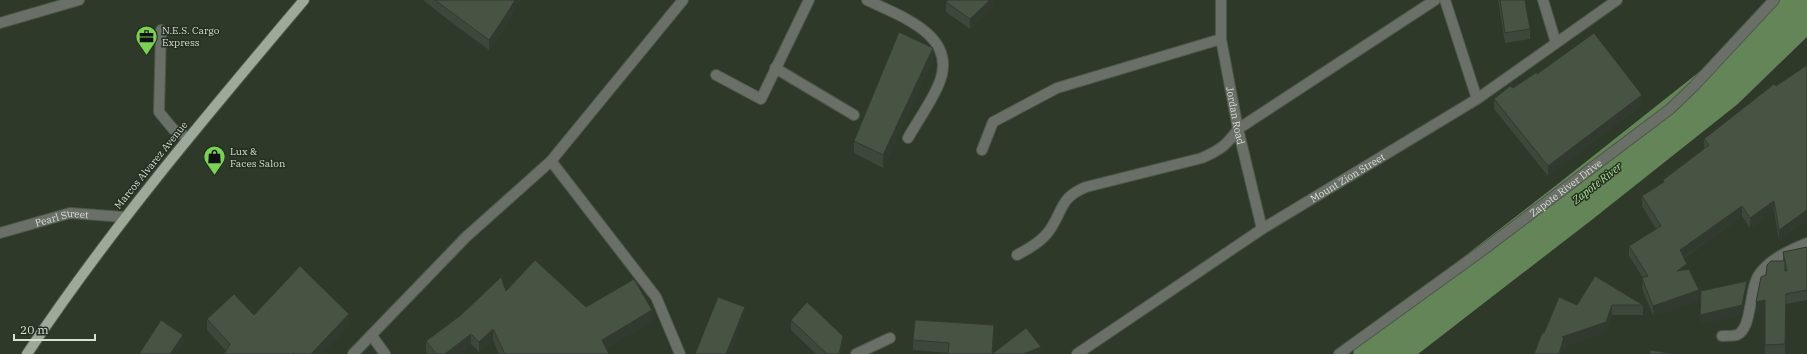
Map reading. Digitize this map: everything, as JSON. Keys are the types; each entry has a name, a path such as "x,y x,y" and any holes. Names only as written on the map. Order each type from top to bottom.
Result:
{"main road":[{"name":"Marcos Alvarez Avenue","path":"26,354 61,303 124,217 304,0"}],"street":[{"path":"0,23 80,0"},
{"path":"353,354 466,237 551,161 683,0"},
{"path":"716,75 761,99 809,0"},
{"path":"867,0 918,25 931,36 941,51 944,67 940,83 908,138"},
{"name":"Jordan Road","path":"1221,0 1221,39 1238,129 1262,229"},
{"path":"1016,255 1032,247 1045,235 1068,197 1074,192 1086,187 1202,158 1218,150 1229,142 1238,129 1435,0"},
{"path":"1445,0 1477,99"},
{"path":"1543,0 1556,44"},
{"name":"Mount Zion Street","path":"1077,354 1262,229 1477,99 1617,0"},
{"name":"Zapote River Drive","path":"1339,354 1479,253 1670,109 1694,86 1774,0"},
{"path":"161,30 159,112 173,129 188,138"},
{"path":"982,150 993,122 1057,88 1221,39"},
{"path":"775,68 854,115"},
{"path":"551,161 656,297 680,354"},
{"name":"Pearl Street","path":"0,233 70,213 124,217"},
{"path":"1722,336 1736,335 1744,330 1748,322 1752,290 1759,274 1769,262 1807,243"},
{"path":"372,336 384,354"},
{"path":"856,354 890,338"}],"building":[{"path":"435,0 515,0 489,40"},
{"path":"948,0 990,0 970,19 946,2"},
{"path":"1500,0 1525,0 1530,29 1505,33"},
{"path":"899,32 933,48 883,155 854,141"},
{"path":"1594,33 1642,95 1548,166 1494,99 1510,86 1513,88 1537,72 1537,74"},
{"path":"1807,65 1807,210 1779,230 1774,201 1750,218 1742,206 1680,250 1687,264 1677,271 1689,269 1699,290 1653,306 1642,278 1648,276 1629,246 1661,226 1642,196 1664,182 1663,180 1709,145 1704,139 1774,84 1776,86"},
{"path":"1807,247 1807,290 1786,294 1785,344 1765,345 1765,300 1756,302 1761,277 1766,275 1767,265 1771,261 1785,261 1783,252"},
{"path":"535,260 586,307 634,279 652,310 602,340 609,354 505,354 493,329 479,342 471,334 445,354 436,354 426,341 461,315 501,277 506,291"},
{"path":"300,266 349,314 311,354 224,354 230,344 207,319 234,294 254,315"},
{"path":"1595,276 1643,305 1612,305 1606,322 1562,337 1564,337 1559,354 1534,354 1559,297 1577,305"},
{"path":"1747,281 1742,305 1700,315 1701,291"},
{"path":"718,297 745,307 726,354 695,354"},
{"path":"807,302 843,336 839,354 827,354 791,320"},
{"path":"161,320 183,335 170,354 139,354"},
{"path":"915,320 994,325 992,354 948,354 949,343 913,340"},
{"path":"1026,328 1041,347 1023,354 992,354"},
{"path":"1650,350 1674,354 1650,354"}],"waterway":[{"name":"Zapote River","path":"1378,354 1576,201 1721,86 1807,3"}],"place":[{"name":"N.E.S. Cargo Express","path":"147,56"},
{"name":"Lux & Faces Salon","path":"214,176"}]}
